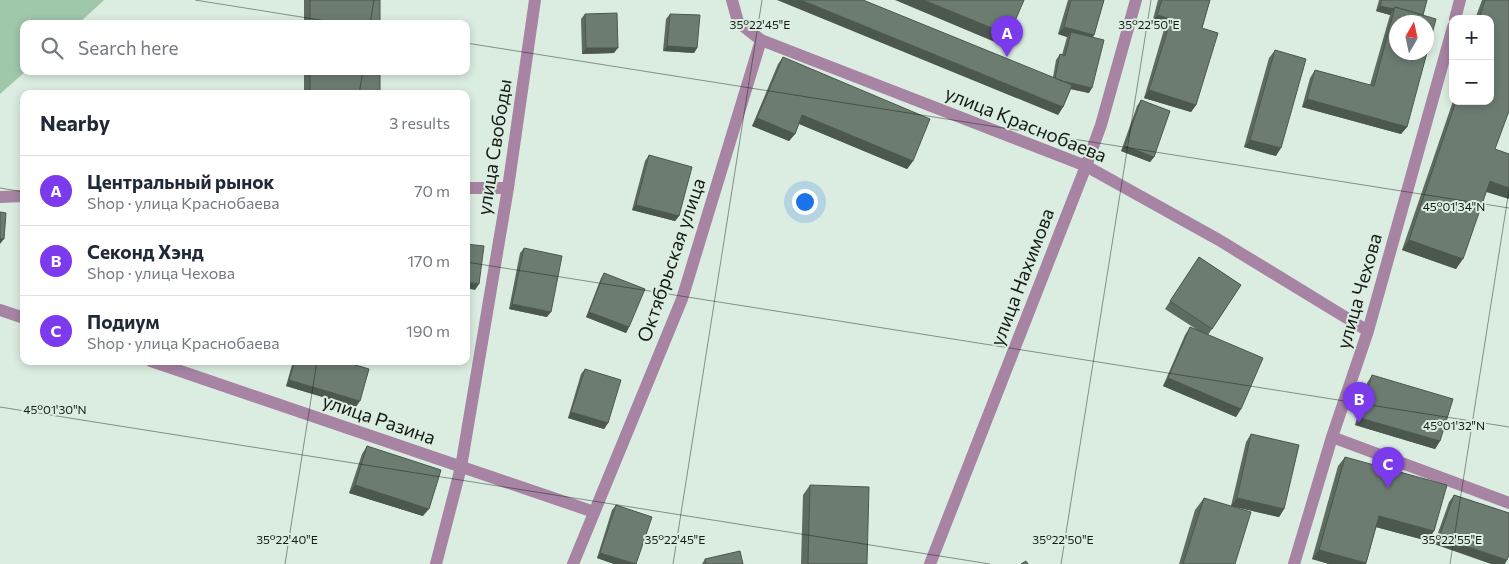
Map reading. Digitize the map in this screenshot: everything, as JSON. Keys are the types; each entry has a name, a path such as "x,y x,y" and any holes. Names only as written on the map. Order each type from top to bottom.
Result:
{"street":[{"name":"улица Свободы","path":"436,564 461,467 508,188 534,0"},
{"path":"732,0 738,22 761,40"},
{"name":"улица Нахимова","path":"930,564 1101,125 1136,0"},
{"path":"1456,15 1460,0"},
{"name":"улица Краснобаева","path":"761,40 1086,166 1219,240 1368,331"},
{"name":"Октябрьская улица","path":"573,564 682,299 761,40"},
{"name":"улица Чехова","path":"1294,564 1332,437 1368,331 1449,41"},
{"path":"470,188 508,188"},
{"path":"0,197 20,196"},
{"path":"0,310 20,317"},
{"name":"улица Разина","path":"163,365 594,512"},
{"path":"1332,437 1509,503"}],"green space":[{"path":"0,0 104,0 82,20 20,20 21,75 0,94"}],"building":[{"path":"310,0 380,0 380,20 310,20"},
{"path":"801,0 863,0 1072,85 1063,107"},
{"path":"924,0 1024,0 1009,35"},
{"path":"1071,0 1104,0 1094,35 1064,27"},
{"path":"1162,0 1210,0 1202,28 1218,33 1196,105 1149,90 1171,19 1157,15"},
{"path":"1382,0 1427,0 1423,15 1395,7 1394,9 1380,6"},
{"path":"1485,0 1509,0 1509,111 1495,149 1509,154 1509,188 1490,181 1463,259 1409,240 1455,105 1494,105 1494,15 1480,15"},
{"path":"1395,7 1422,15 1393,15"},
{"path":"617,13 618,48 586,48 585,14"},
{"path":"670,14 700,15 697,48 667,46"},
{"path":"1389,30 1389,60 1425,60 1407,127 1307,99 1315,70 1374,86"},
{"path":"1071,32 1104,40 1092,88 1055,78 1060,54 1065,56"},
{"path":"1275,50 1306,59 1281,148 1250,140"},
{"path":"783,57 930,119 913,161 802,115 795,134 757,118"},
{"path":"310,75 380,75 380,90 310,90"},
{"path":"1141,100 1170,111 1154,157 1125,146"},
{"path":"649,155 692,167 679,216 636,205"},
{"path":"0,212 6,213 4,239 0,239"},
{"path":"470,244 484,246 479,284 470,283"},
{"path":"524,248 562,256 551,312 512,304"},
{"path":"1199,257 1241,285 1212,329 1170,301"},
{"path":"604,273 645,289 629,327 589,312"},
{"path":"1190,327 1263,358 1241,409 1168,378"},
{"path":"294,365 356,365 369,369 360,401 289,380"},
{"path":"585,369 621,380 608,423 571,412"},
{"path":"1372,375 1453,399 1440,441 1360,418"},
{"path":"1251,434 1299,445 1284,509 1237,498"},
{"path":"367,446 441,470 429,509 355,485"},
{"path":"1345,457 1447,485 1434,531 1379,516 1366,563 1319,550"},
{"path":"810,485 869,487 867,564 808,564"},
{"path":"1454,495 1509,513 1509,555 1507,560 1439,537"},
{"path":"1204,498 1251,512 1235,564 1183,564"},
{"path":"616,505 652,517 636,564 600,553"},
{"path":"740,551 743,564 706,564 705,559"}],"place":[{"name":"Центральный рынок","path":"1007,57"},
{"name":"Секонд Хэнд","path":"1359,423"},
{"name":"Подиум","path":"1388,488"}]}
